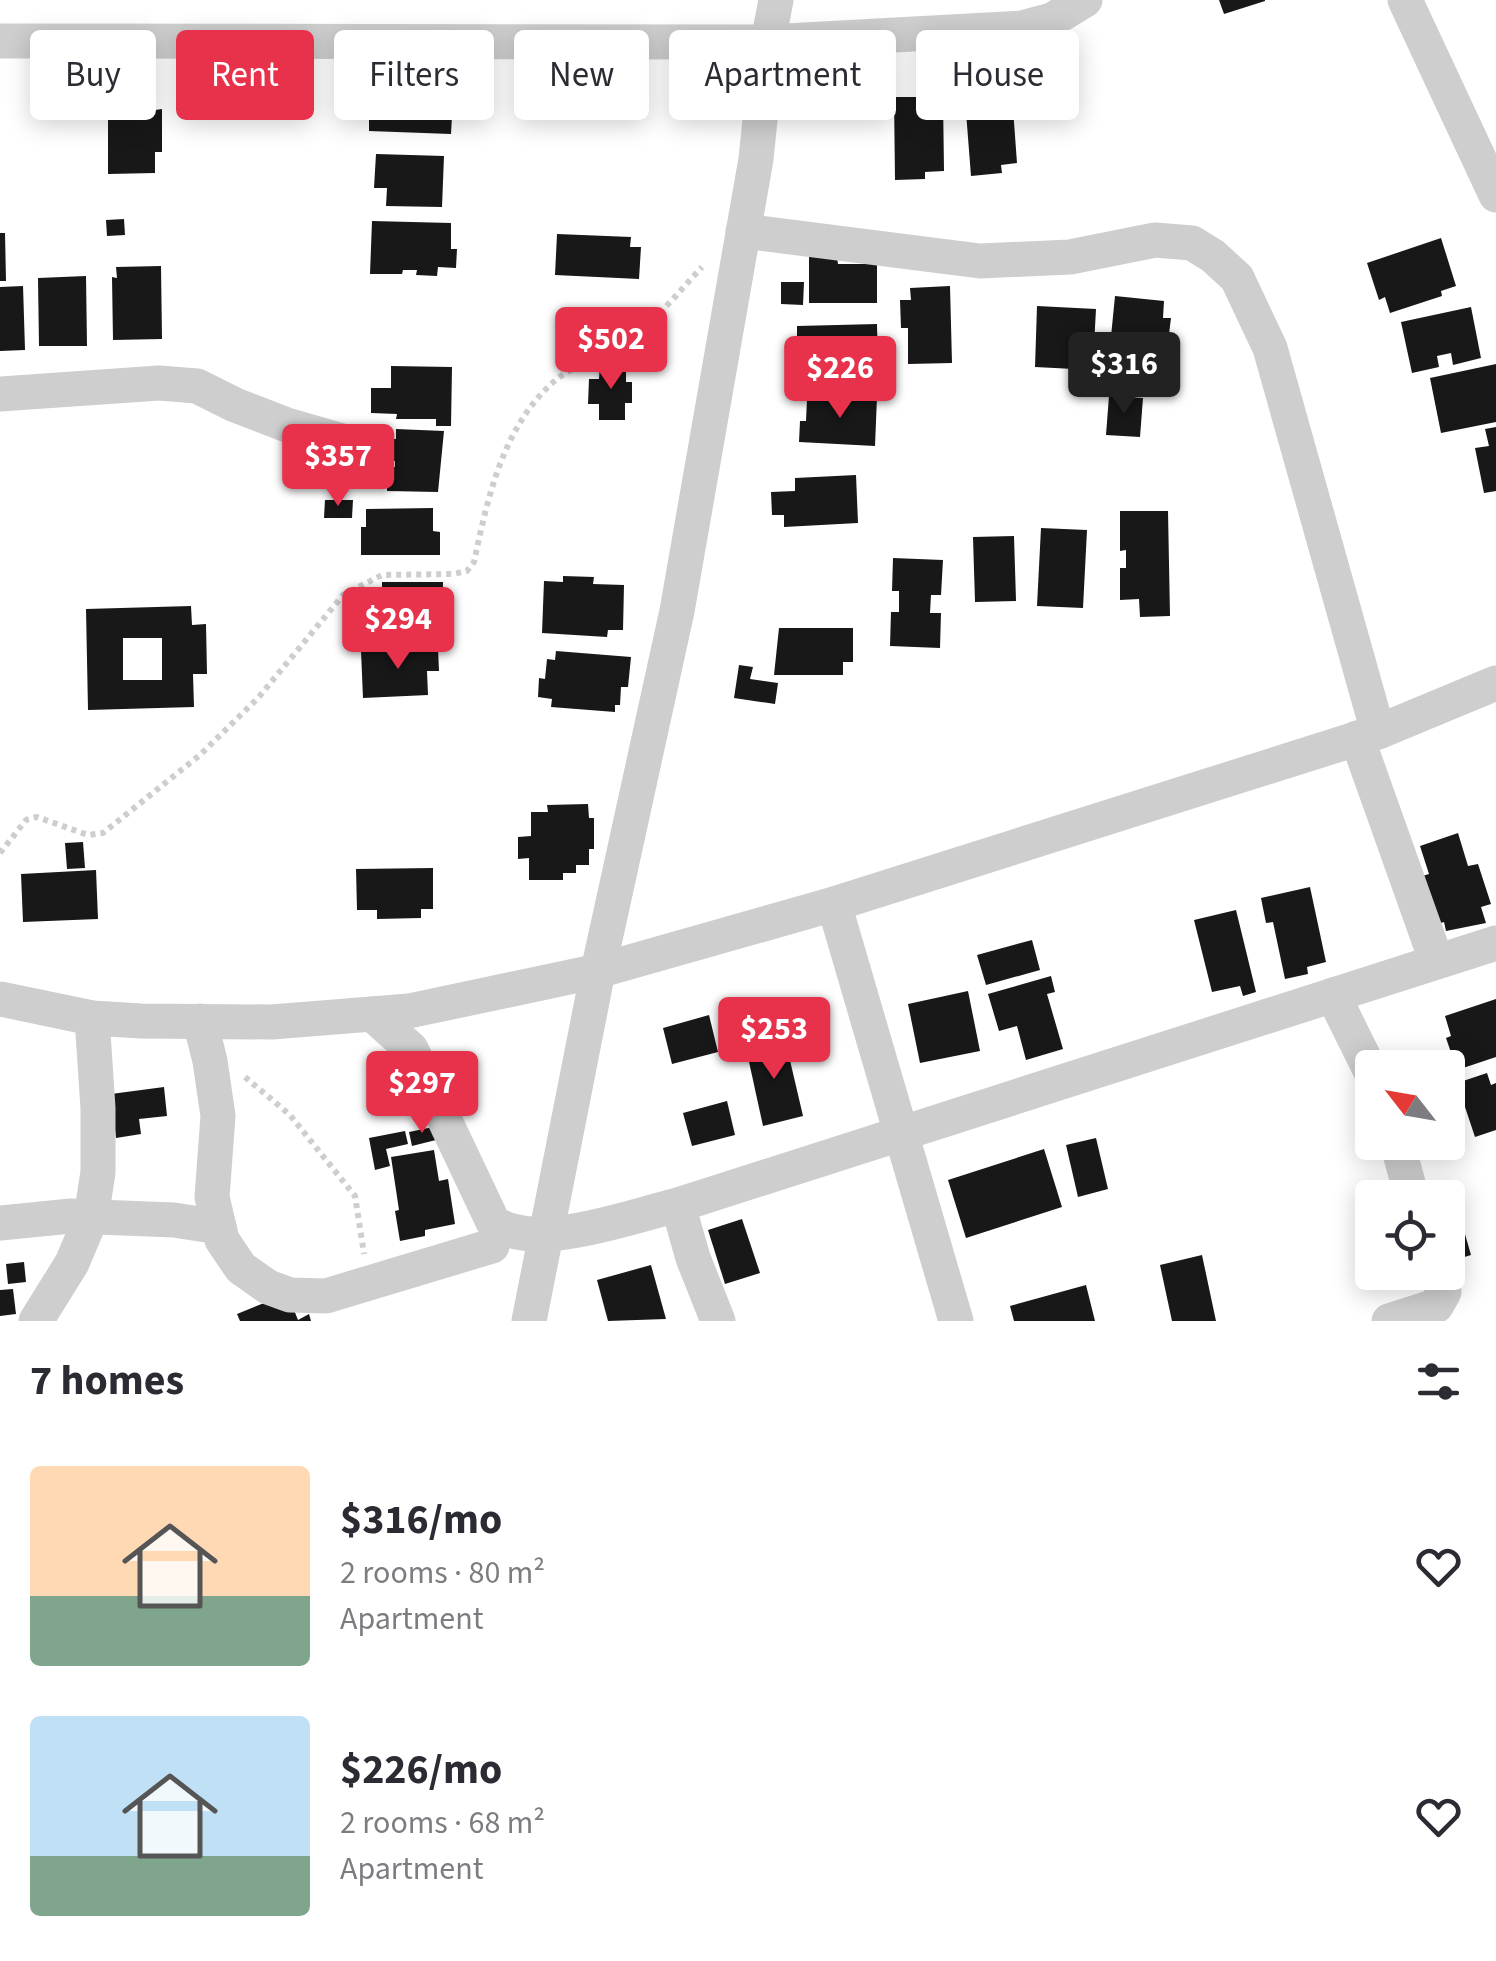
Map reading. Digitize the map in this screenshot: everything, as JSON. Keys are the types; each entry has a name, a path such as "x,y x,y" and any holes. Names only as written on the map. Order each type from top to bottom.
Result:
{"street":[{"path":"770,30 776,0"},
{"path":"896,35 1022,28 1052,20 1085,0"},
{"path":"1405,0 1496,195"},
{"path":"0,41 669,42"},
{"path":"529,1321 598,970 677,612 760,120"},
{"path":"743,231 980,260 1070,256 1155,240 1192,243 1237,278 1270,348 1367,735 1436,960"},
{"path":"0,394 159,382 197,386 287,425 360,446"},
{"path":"0,999 92,1018 202,1030 409,1011 598,970 834,904 1367,735 1496,683"},
{"path":"834,904 956,1321"},
{"path":"372,1014 412,1049 493,1222 504,1231 547,1236 678,1205 1496,943"},
{"path":"1332,995 1360,1050"},
{"path":"36,1321 72,1263 91,1218 98,1172 92,1018"},
{"path":"202,1030 218,1116 212,1197 222,1240 241,1268 268,1287 290,1295 326,1296 492,1246"},
{"path":"678,1205 693,1258 718,1321"},
{"path":"0,1223 45,1217 174,1220 219,1227"},
{"path":"1404,1319 1436,1306 1443,1290"}],"path":[{"path":"0,853 26,820 38,817 88,835 103,833 200,755 258,698 343,594 382,575 453,574 467,570 474,562 491,483 538,397 570,370 633,337 743,231"},
{"path":"202,1030 290,1115 355,1196 362,1224 366,1286"}],"building":[{"path":"1219,0 1265,0 1265,1 1224,14"},
{"path":"896,97 916,97 916,120 943,120 944,171 925,172 925,179 895,180"},
{"path":"162,109 162,152 155,152 155,173 108,174 108,120 156,120 156,110"},
{"path":"369,120 452,120 451,134 369,131"},
{"path":"967,120 1014,120 1017,163 1001,165 1002,173 971,176"},
{"path":"376,154 444,156 442,207 386,206 387,188 374,188"},
{"path":"124,219 125,235 107,236 106,220"},
{"path":"372,221 451,223 451,249 457,249 456,268 438,267 437,276 416,275 417,270 370,274"},
{"path":"0,233 5,233 6,281 0,281"},
{"path":"557,234 631,237 630,247 641,247 639,279 555,275"},
{"path":"1441,238 1456,286 1441,291 1442,296 1390,313 1385,297 1379,300 1367,263"},
{"path":"809,257 837,257 838,264 877,264 877,303 809,303"},
{"path":"161,266 162,339 113,340 112,277 117,278 116,267"},
{"path":"86,276 87,346 39,346 38,278"},
{"path":"781,282 804,282 803,305 781,304"},
{"path":"23,286 25,350 0,351 0,287"},
{"path":"950,286 952,363 908,364 908,328 901,328 900,300 911,300 910,288"},
{"path":"1115,296 1164,301 1163,318 1171,318 1167,350 1160,349 1156,382 1107,377"},
{"path":"1037,306 1096,309 1094,346 1086,345 1085,361 1073,361 1074,369 1035,367"},
{"path":"1471,307 1481,358 1453,365 1451,353 1437,356 1439,367 1412,373 1401,322"},
{"path":"877,324 878,369 797,370 797,326"},
{"path":"600,364 626,364 626,382 632,382 632,403 625,403 625,420 599,420 599,404 588,404 589,379 599,379"},
{"path":"1496,364 1496,422 1441,433 1430,378"},
{"path":"391,366 452,367 451,426 436,426 436,419 396,419 397,414 371,413 371,388 391,388"},
{"path":"833,395 877,397 875,446 799,442 800,421 806,421 807,399 833,400"},
{"path":"1109,396 1143,398 1140,437 1106,435"},
{"path":"1496,427 1496,491 1484,493 1475,448 1489,446 1485,429"},
{"path":"396,429 444,431 438,492 387,491 387,467 395,467 395,461 388,461 388,439 396,439"},
{"path":"856,475 858,523 784,527 784,515 772,515 771,492 795,491 795,478"},
{"path":"325,500 353,500 352,518 324,518"},
{"path":"433,508 433,531 440,532 440,555 361,555 361,527 366,527 366,509"},
{"path":"1120,511 1168,511 1170,616 1140,617 1139,599 1120,600 1120,568 1126,568 1126,550 1120,551"},
{"path":"1041,528 1087,530 1083,608 1037,606"},
{"path":"1014,536 1016,601 975,602 973,537"},
{"path":"893,558 943,560 941,595 931,595 930,613 941,613 940,648 890,646 891,612 899,612 899,591 892,591"},
{"path":"563,576 594,577 593,584 624,585 623,630 608,630 607,637 542,633 544,581 563,582"},
{"path":"382,582 443,582 443,631 407,631 408,623 385,623 385,630 361,630 361,597 382,598"},
{"path":"191,606 192,625 206,624 207,674 193,674 194,707 88,710 86,609","holes":["123,638 162,638 162,680 123,680"]},
{"path":"779,628 853,628 853,662 843,662 843,675 774,675"},
{"path":"438,648 439,671 427,671 428,695 363,698 361,651"},
{"path":"556,651 631,657 628,687 621,687 620,705 615,705 615,712 551,707 552,699 538,697 539,678 545,679 547,659 555,660"},
{"path":"739,665 753,667 750,679 778,683 775,704 734,698"},
{"path":"588,804 589,818 594,818 594,849 589,849 589,865 576,865 576,873 563,873 563,880 529,880 529,858 518,859 518,837 531,836 531,812 548,812 547,805"},
{"path":"1458,833 1468,866 1478,864 1491,904 1481,907 1486,923 1446,931 1444,922 1434,925 1419,877 1429,874 1420,846"},
{"path":"83,842 85,868 67,869 65,843"},
{"path":"433,868 433,909 421,909 421,918 377,919 377,910 357,910 356,869"},
{"path":"96,870 98,919 23,922 21,874"},
{"path":"1310,887 1326,962 1307,967 1308,974 1285,979 1273,922 1266,923 1261,898"},
{"path":"1236,910 1256,992 1243,996 1240,986 1212,992 1194,920"},
{"path":"1032,940 1040,970 986,985 977,955"},
{"path":"1051,976 1055,992 1047,994 1063,1049 1026,1060 1017,1026 999,1031 988,994"},
{"path":"968,991 980,1051 920,1063 908,1004"},
{"path":"1496,999 1496,1057 1465,1067 1465,1050 1450,1050 1445,1016"},
{"path":"709,1015 718,1052 672,1064 663,1028"},
{"path":"785,1039 803,1116 763,1126 746,1048"},
{"path":"1487,1073 1491,1085 1496,1083 1496,1130 1475,1137 1465,1107 1465,1080"},
{"path":"423,1082 426,1107 376,1115 372,1089"},
{"path":"164,1087 167,1116 139,1119 141,1134 116,1138 111,1094"},
{"path":"727,1101 735,1135 692,1146 683,1113"},
{"path":"433,1127 436,1140 412,1146 409,1132"},
{"path":"405,1131 408,1144 386,1149 390,1166 375,1170 369,1138"},
{"path":"1096,1138 1108,1189 1078,1197 1066,1145"},
{"path":"1044,1149 1062,1207 966,1238 948,1180"},
{"path":"434,1150 439,1181 448,1179 455,1224 425,1230 425,1236 400,1241 391,1157"},
{"path":"742,1219 760,1273 725,1284 708,1230"},
{"path":"1465,1234 1471,1255 1465,1257"},
{"path":"1202,1255 1216,1321 1172,1321 1160,1265"},
{"path":"24,1262 26,1282 8,1284 6,1264"},
{"path":"651,1265 666,1319 608,1321 597,1280"},
{"path":"1086,1285 1095,1321 1014,1321 1010,1306"},
{"path":"13,1289 16,1314 0,1316 0,1290"},
{"path":"279,1297 290,1300 298,1320 309,1314 311,1321 240,1321 237,1314"}]}
